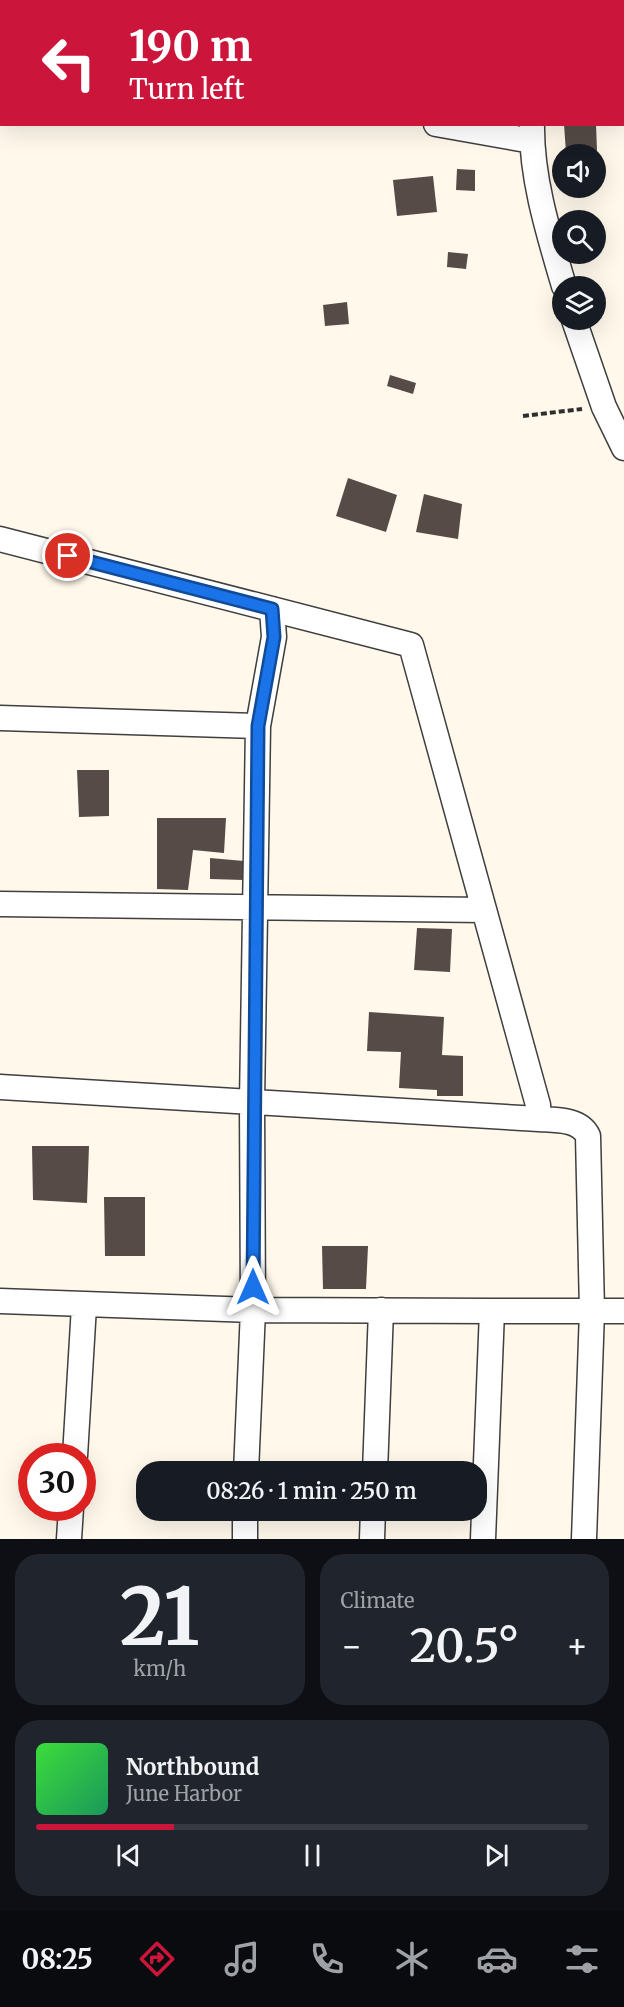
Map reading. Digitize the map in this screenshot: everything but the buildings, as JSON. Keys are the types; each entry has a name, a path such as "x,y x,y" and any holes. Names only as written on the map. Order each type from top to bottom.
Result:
{"street":[{"path":"457,126 532,133 547,229 561,276"},
{"path":"577,330 604,407 624,447"},
{"path":"0,539 411,645 538,1105 539,1119"},
{"path":"246,1461 253,1310 252,1102 258,726 274,637 272,609"},
{"path":"0,718 258,726"},
{"path":"0,904 484,910"},
{"path":"0,1087 539,1119 575,1123 584,1128 588,1136 592,1311 584,1539"},
{"path":"0,1301 84,1306 253,1310 624,1311"},
{"path":"76,1443 84,1306"},
{"path":"375,1461 381,1310"},
{"path":"483,1539 492,1311"},
{"path":"69,1539 70,1521"},
{"path":"245,1521 245,1539"},
{"path":"372,1539 373,1521"}],"path":[{"path":"523,416 604,407"}],"route":[{"path":"68,556 272,609 274,637 258,726 252,1102 253,1287"}]}
